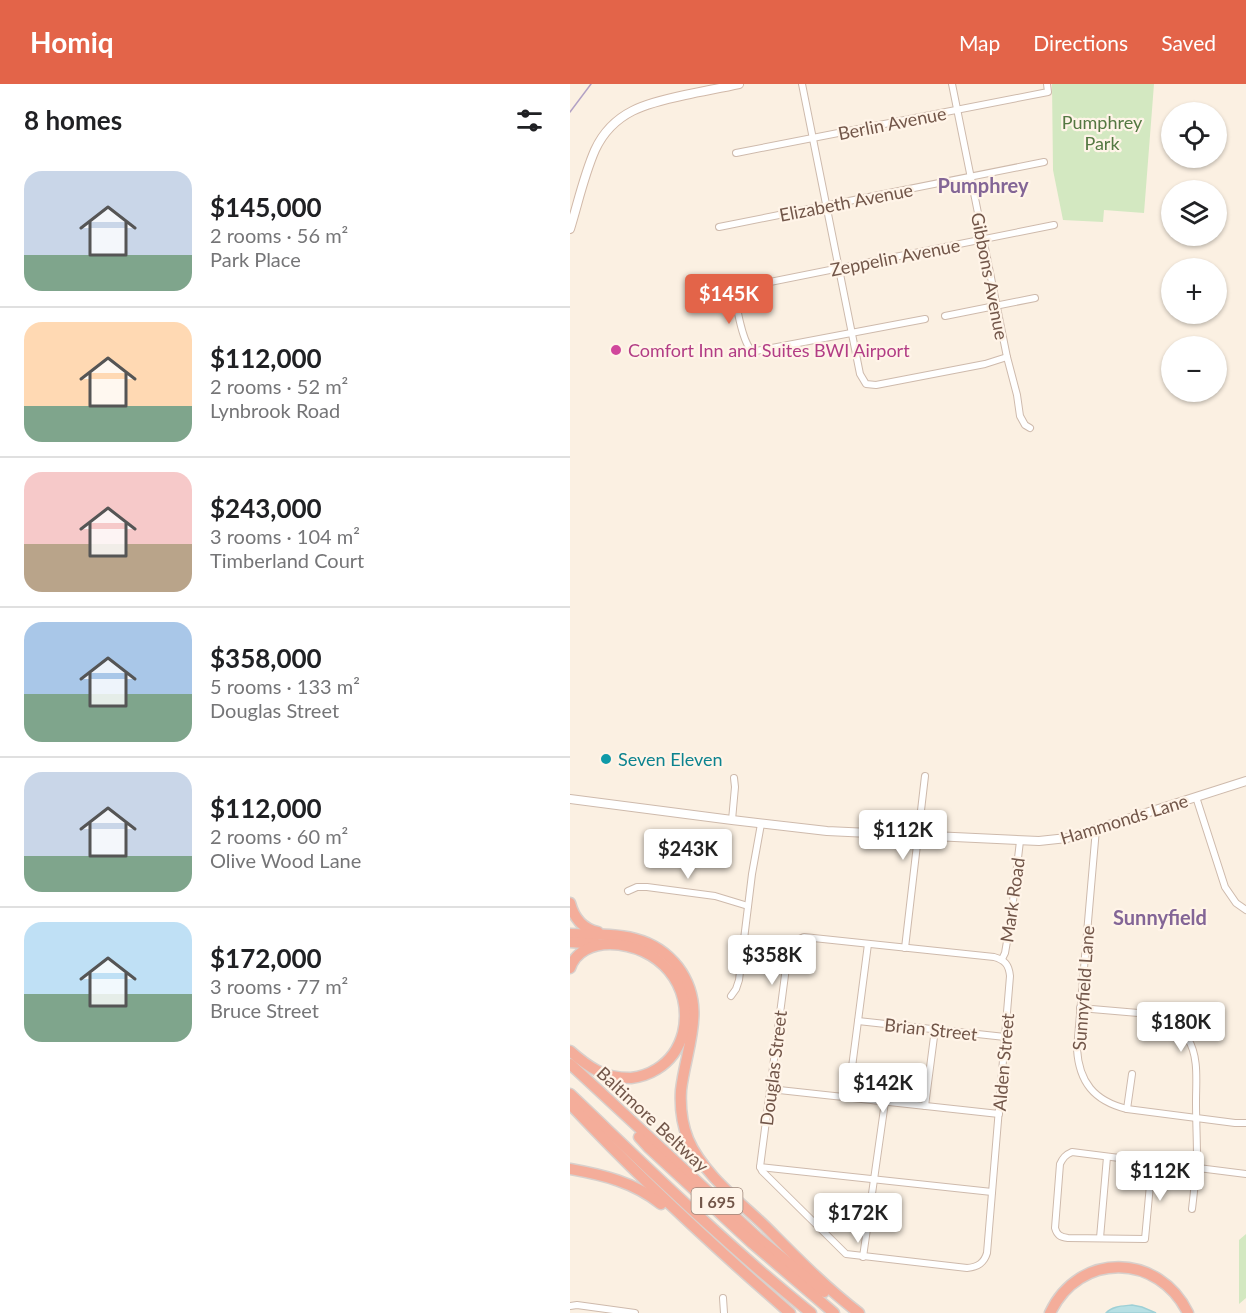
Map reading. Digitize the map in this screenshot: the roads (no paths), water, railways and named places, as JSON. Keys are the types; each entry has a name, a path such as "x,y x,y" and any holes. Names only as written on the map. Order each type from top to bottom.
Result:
{"highway":[{"path":"570,903 572,911 586,927 647,953 665,966 673,975 685,1006 684,1027 679,1045 668,1061 644,1075 616,1077 596,1071 570,1051"},
{"path":"570,934 610,939"},
{"path":"570,942 636,938 664,952 679,969 689,988 694,1016 681,1089 682,1114 688,1139 707,1170 824,1284 859,1313"},
{"path":"570,968 577,956 584,950 610,939"},
{"name":"Baltimore Beltway","path":"570,1064 757,1237 805,1278 852,1313"},
{"path":"589,1082 648,1147 752,1243 834,1313"},
{"path":"570,1094 726,1241 812,1313"},
{"name":"I 695","path":"570,1104 679,1214 790,1313"},
{"path":"570,1169 625,1182 645,1193 736,1265"},
{"path":"570,1176 592,1173"},
{"path":"1050,1313 1062,1293 1081,1277 1094,1271 1123,1267 1146,1273 1165,1283 1178,1296 1188,1313"}],"main road":[{"path":"570,229 591,160 596,148 611,127 642,105 709,87 739,84"}],"street":[{"path":"802,84 860,374 866,384 876,385 909,379 985,364 1007,357"},
{"name":"Gibbons Avenue","path":"952,84 1020,416 1025,425 1030,428"},
{"name":"Berlin Avenue","path":"736,153 1048,92 1047,84"},
{"name":"Elizabeth Avenue","path":"719,227 1044,162"},
{"name":"Zeppelin Avenue","path":"852,333 762,351 751,350 745,341 735,288 1054,225"},
{"path":"945,316 1035,298"},
{"path":"852,333 925,320"},
{"path":"925,776 905,948 1002,959"},
{"path":"732,820 734,778"},
{"name":"Hammonds Lane","path":"570,799 827,831 1053,841 1096,830 1246,781"},
{"path":"1196,797 1225,887 1236,903 1246,910"},
{"path":"731,996 739,980 761,824"},
{"name":"Sunnyfield Lane","path":"1096,830 1077,1049 1084,1080 1099,1097 1116,1107 1246,1123"},
{"name":"Mark Road","path":"1002,959 1011,918 1020,841"},
{"path":"628,891 637,887 647,887 714,896 748,906"},
{"name":"Douglas Street","path":"760,1167 790,947 793,942 804,937 905,948"},
{"path":"848,1098 868,944"},
{"name":"Alden Street","path":"863,1257 967,1268 981,1264 985,1259 1010,976 1007,964 1002,959"},
{"path":"1080,1008 1150,1014 1167,1019 1182,1030 1195,1057 1196,1168 1192,1209"},
{"name":"Brian Street","path":"858,1021 1005,1037"},
{"path":"926,1106 935,1029"},
{"path":"1127,1109 1131,1074"},
{"path":"770,1089 999,1114"},
{"path":"760,1167 844,1253 863,1257 885,1102"},
{"path":"1152,1163 1145,1239 1060,1237 1055,1228 1060,1164 1063,1158 1072,1152 1246,1174"},
{"path":"1100,1238 1107,1157"},
{"path":"760,1167 992,1192"},
{"path":"723,1298 724,1313"},
{"path":"570,1306 635,1313"}],"water":[{"path":"1132,1305 1156,1313 1106,1313 1114,1308"}],"tram line":[{"path":"570,112 591,84"}],"place":[{"name":"Comfort Inn and Suites BWI Airport","path":"616,350"},
{"name":"Seven Eleven","path":"606,759"}],"district":[{"name":"Pumphrey","path":"983,185"},
{"name":"Sunnyfield","path":"1160,917"}],"park label":[{"name":"Pumphrey Park","path":"1102,132"}]}
